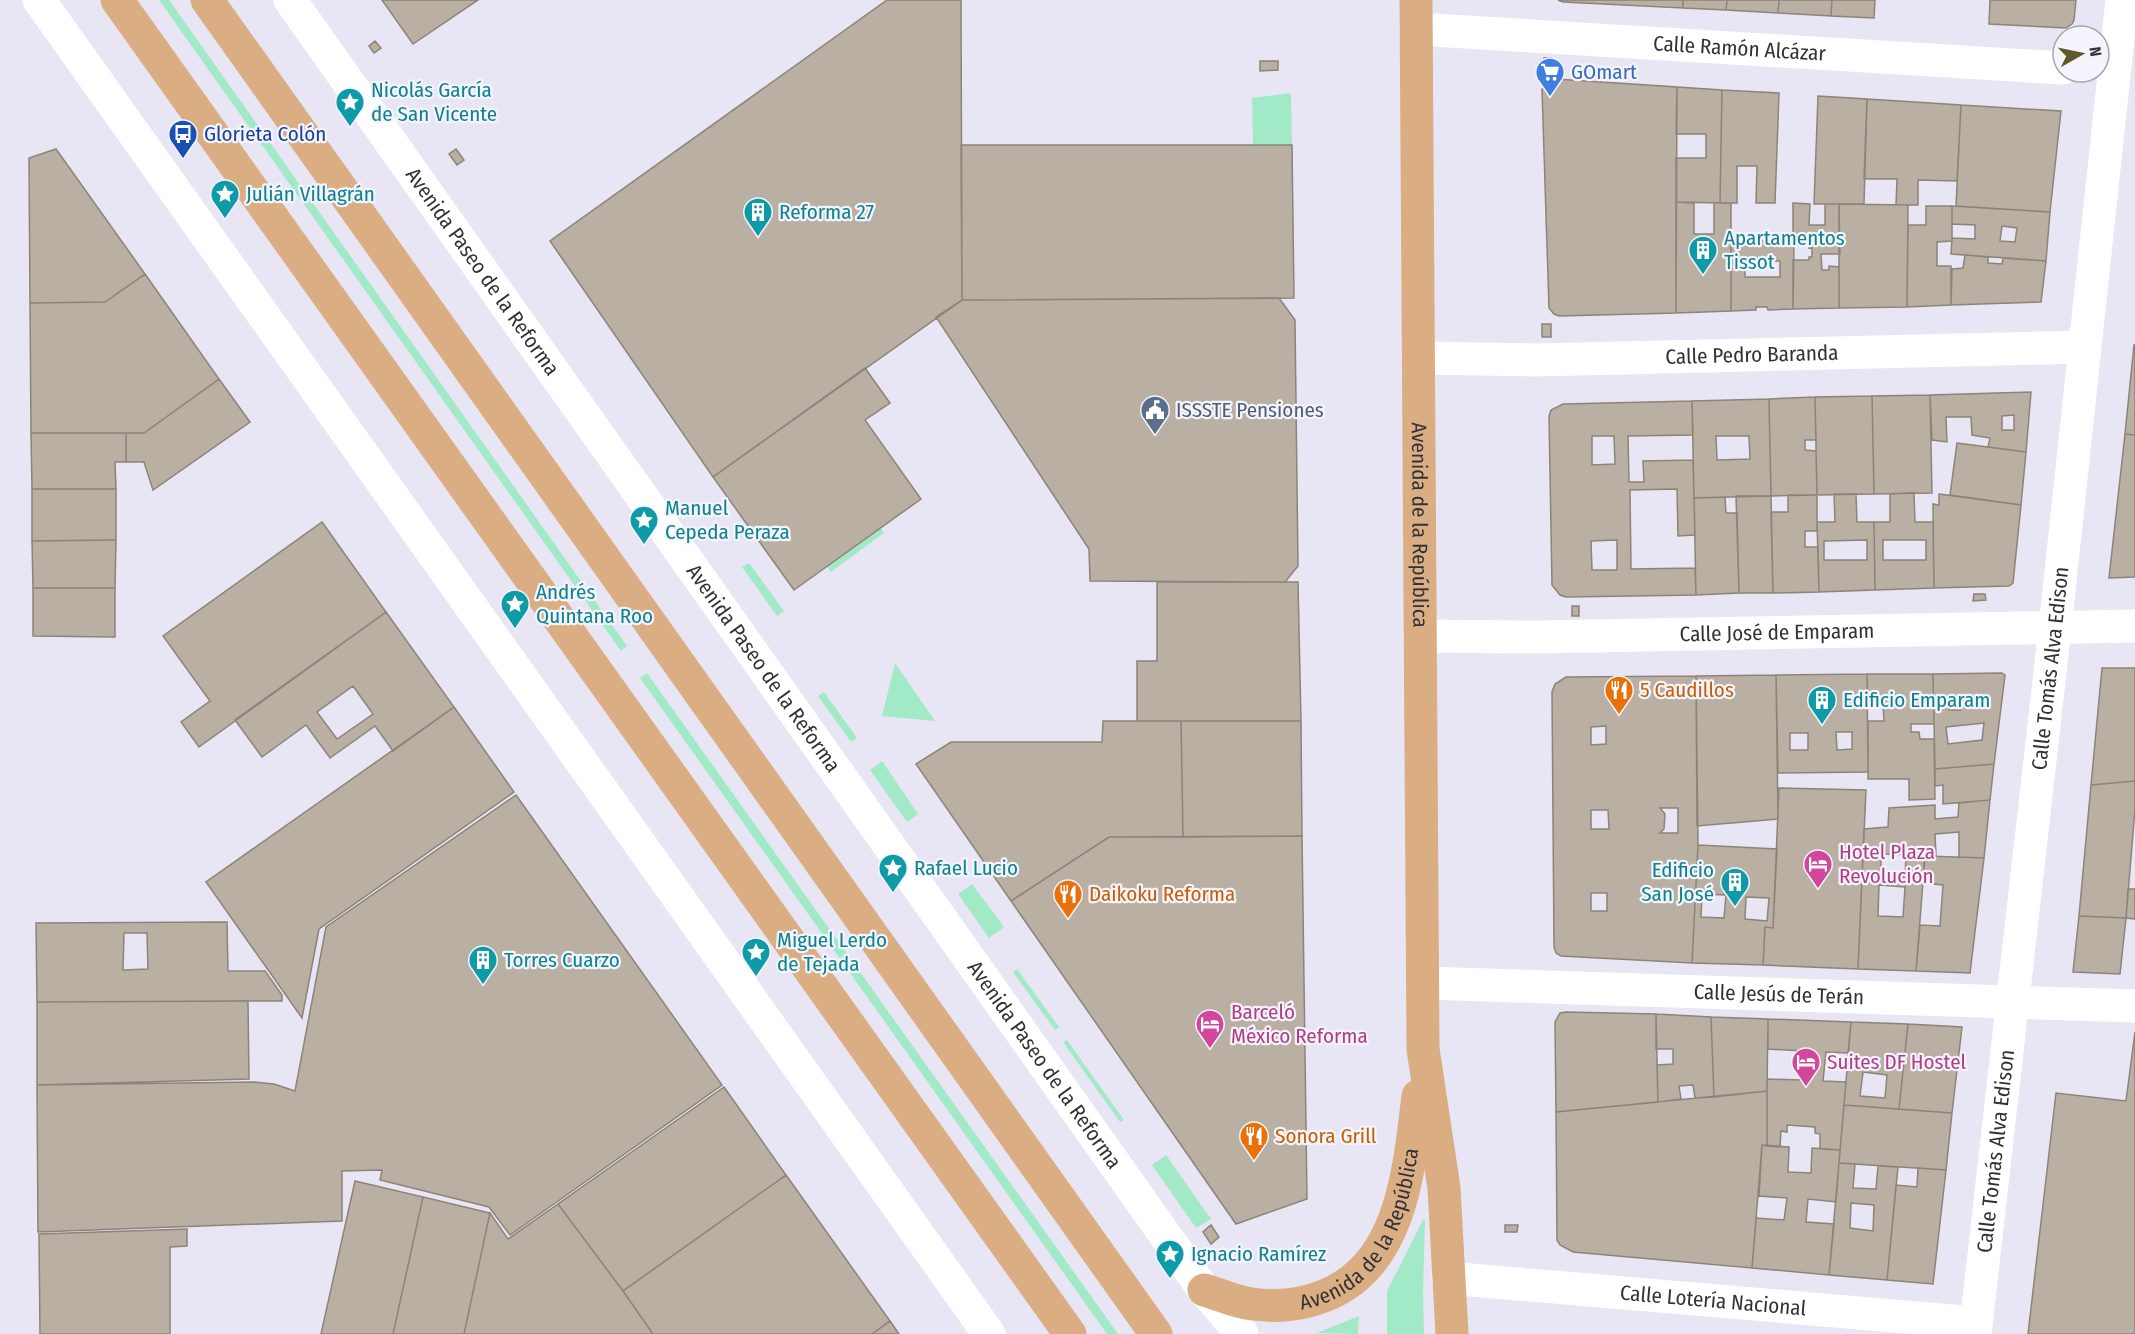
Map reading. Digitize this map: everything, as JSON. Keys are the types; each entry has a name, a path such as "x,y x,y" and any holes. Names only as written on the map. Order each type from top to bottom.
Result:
{"main road":[{"path":"117,0 1070,1334"},
{"path":"207,0 1156,1334"},
{"name":"Avenida de la República","path":"1204,1290 1251,1304 1285,1305 1314,1300 1335,1292 1369,1265 1385,1242 1399,1209 1410,1159 1423,1049 1416,15"},
{"name":"Avenida de la República","path":"1423,1049 1444,1188 1452,1334"}],"street":[{"path":"39,0 989,1334"},
{"name":"Avenida Paseo de la Reforma","path":"290,0 1204,1290 1242,1334"},
{"name":"Calle Tomás Alva Edison","path":"1975,1329 2055,628 2122,0"},
{"name":"Calle Ramón Alcázar","path":"1416,15 2051,67"},
{"name":"Calle Pedro Baranda","path":"1418,358 1534,360 2085,347"},
{"name":"Calle José de Emparam","path":"1420,636 1537,637 2135,626"},
{"name":"Calle Jesús de Terán","path":"1423,983 2135,1006"},
{"name":"Calle Lotería Nacional","path":"1448,1278 1975,1329"}],"green space":[{"path":"159,0 169,0 627,646 621,651"},
{"path":"1291,93 1292,145 1253,145 1252,98"},
{"path":"881,528 884,533 831,572 827,566"},
{"path":"749,563 784,611 777,616 742,567"},
{"path":"895,663 935,721 882,716"},
{"path":"647,673 1118,1334 1107,1334 640,678"},
{"path":"824,692 857,738 851,742 818,696"},
{"path":"882,761 918,814 907,822 870,770"},
{"path":"972,884 1004,927 989,938 958,894"},
{"path":"1017,969 1059,1027 1055,1030 1013,972"},
{"path":"1067,1040 1124,1120 1120,1122 1063,1042"},
{"path":"1166,1155 1211,1219 1196,1228 1152,1165"},
{"path":"1425,1220 1424,1334 1387,1334 1387,1291"},
{"path":"1359,1316 1358,1334 1317,1333"}],"building":[{"path":"382,0 478,0 413,44"},
{"name":"Reforma 27","path":"887,0 961,0 962,300 713,477 550,241"},
{"path":"1558,0 1683,0 1683,8 1563,2"},
{"path":"1683,0 1727,0 1726,10 1683,8"},
{"path":"1727,0 1779,0 1778,13 1726,10"},
{"path":"1779,0 1832,0 1831,16 1778,13"},
{"path":"1832,0 1875,0 1874,18 1831,16"},
{"path":"1990,0 2076,0 2072,24 2051,24 2051,27 1989,24"},
{"path":"375,41 381,48 374,53 369,46"},
{"path":"1544,58 1552,58 1552,70 1544,69"},
{"path":"1260,61 1278,61 1278,70 1260,71"},
{"path":"1550,80 1677,87 1676,313 1559,316 1549,308 1542,90"},
{"path":"1677,87 1722,90 1720,203 1676,202 1676,158 1706,158 1706,134 1676,134"},
{"path":"1722,90 1779,93 1775,203 1756,203 1757,166 1737,166 1737,203 1720,203"},
{"path":"1818,96 1867,99 1864,204 1814,204"},
{"path":"1867,99 1961,105 1957,181 1918,180 1918,205 1896,205 1897,179 1864,179"},
{"path":"1961,105 2061,111 2050,212 1956,206"},
{"path":"961,145 1292,145 1294,298 962,300"},
{"path":"56,149 145,274 105,302 30,303 29,158"},
{"path":"456,149 464,160 457,165 449,154"},
{"name":"Apartamentos Tissot","path":"1676,202 1694,203 1694,234 1714,234 1714,203 1731,203 1731,311 1676,313"},
{"path":"1793,203 1810,204 1809,225 1825,225 1825,204 1839,204 1840,254 1821,254 1822,270 1829,270 1829,266 1839,267 1839,308 1793,309 1793,260 1809,260 1809,257 1812,257 1812,247 1809,248 1809,244 1793,244"},
{"path":"1839,204 1908,205 1907,307 1839,308"},
{"path":"1926,206 1952,206 1952,241 1937,242 1937,266 1951,266 1951,305 1907,307 1908,225 1926,225"},
{"path":"1952,206 2050,212 2046,261 1951,254 1952,238 1975,239 1975,225 1952,224","holes":["2002,226 2017,228 2015,242 2000,241"]},
{"path":"1731,241 1794,241 1793,309 1768,310 1767,307 1756,307 1756,310 1731,311","holes":["1745,261 1780,261 1780,277 1745,277"]},
{"path":"1965,255 1988,257 1988,263 2002,264 2003,258 2046,261 2041,302 1951,305 1952,269 1963,268"},
{"path":"145,274 219,379 144,433 31,433 30,303 105,302"},
{"name":"ISSSTE Pensiones","path":"1279,298 1295,320 1298,566 1285,582 1090,581 1089,549 936,317 962,300"},
{"path":"1542,324 1551,324 1551,337 1542,337"},
{"path":"2135,345 2135,435 2125,434"},
{"path":"865,368 890,403 865,420 921,499 794,590 713,477"},
{"path":"219,379 250,422 153,490 144,462 126,462 126,433 144,433"},
{"path":"2031,392 2026,452 1988,447 1990,438 1972,435 1971,417 1946,417 1947,442 1932,440 1930,395","holes":["2014,415 2014,430 2002,430 2002,416"]},
{"path":"1930,395 1932,493 1874,494 1872,396"},
{"path":"1872,396 1874,494 1817,495 1815,397"},
{"path":"1815,397 1816,440 1805,440 1805,450 1816,451 1817,495 1771,496 1769,399"},
{"path":"1769,399 1771,496 1694,498 1692,401","holes":["1716,436 1749,436 1750,459 1717,460"]},
{"path":"1692,401 1693,435 1628,436 1629,482 1644,482 1643,461 1693,460 1695,535 1678,536 1677,489 1630,490 1631,569 1695,568 1696,595 1566,597 1560,595 1552,585 1549,416 1551,410 1563,404","holes":["1592,436 1614,436 1615,464 1592,465","1617,540 1617,570 1592,570 1591,541"]},
{"path":"31,433 126,433 126,462 115,462 116,489 32,489"},
{"path":"2125,434 2135,435 2135,577 2109,578"},
{"path":"1957,443 2026,452 2021,505 1950,495"},
{"path":"32,489 116,489 116,540 32,541"},
{"path":"1914,493 1915,522 1933,522 1934,588 1875,590 1874,522 1890,522 1890,494","holes":["1883,540 1926,540 1926,560 1883,560"]},
{"path":"1834,494 1856,494 1857,522 1874,522 1875,590 1819,592 1817,522 1835,522","holes":["1867,540 1867,560 1824,560 1824,541"]},
{"path":"1939,494 2021,505 2013,583 2009,586 1934,588 1933,504 1939,505"},
{"path":"1788,495 1817,495 1817,531 1805,531 1805,547 1818,547 1819,592 1773,593 1771,512 1788,512"},
{"path":"1736,496 1771,496 1773,593 1739,593"},
{"path":"1725,497 1726,513 1737,513 1739,593 1696,595 1694,498"},
{"path":"322,522 386,612 199,747 181,722 210,701 163,636"},
{"path":"116,540 115,588 33,588 32,541"},
{"path":"1157,582 1298,582 1301,721 1137,721 1137,661 1157,661"},
{"path":"33,588 115,588 115,637 33,636"},
{"path":"1974,594 1985,594 1986,600 1973,601"},
{"path":"1572,606 1579,606 1579,616 1572,616"},
{"path":"386,612 454,707 393,751 375,726 330,758 306,725 262,757 235,720","holes":["353,686 373,714 337,739 317,712"]},
{"path":"2102,668 2135,668 2135,781 2091,785"},
{"path":"2002,673 2005,675 1994,764 1935,769 1933,674","holes":["1948,697 1961,697 1961,710 1949,710","1984,723 1982,740 1948,744 1946,727"]},
{"name":"Edificio Emparam","path":"1867,674 1868,772 1778,773 1776,675","holes":["1836,732 1852,732 1852,749 1837,750","1790,733 1808,733 1808,750 1790,750"]},
{"path":"1867,674 1933,674 1934,724 1911,724 1911,732 1919,732 1920,739 1934,739 1935,799 1909,800 1909,779 1868,779 1868,721 1884,721 1883,705 1868,705"},
{"path":"1776,675 1778,819 1697,826 1696,676"},
{"path":"1696,676 1698,845 1692,963 1561,956 1556,953 1554,947 1552,692 1555,684 1566,677","holes":["1606,726 1606,744 1591,745 1591,727","1660,808 1678,808 1678,833 1660,833 1664,829 1665,814","1591,810 1608,810 1609,829 1591,829","1591,893 1607,893 1607,911 1591,911"]},
{"path":"454,707 514,792 319,929 302,1018 206,882"},
{"path":"1103,721 1181,721 1183,837 1109,837 1011,901 916,764 951,742 1102,742"},
{"path":"1181,721 1301,721 1302,836 1183,837"},
{"path":"1994,764 1990,800 1943,804 1943,785 1935,786 1935,769"},
{"path":"2135,781 2135,809 2126,918 2079,916 2091,785"},
{"name":"Hotel Plaza Revolución","path":"1779,788 1866,790 1858,969 1763,965 1765,927 1773,928"},
{"name":"Torres Cuarzo","path":"516,795 722,1085 510,1235 489,1207 380,1180 382,1170 342,1171 342,1221 38,1232 37,1085 254,1082 274,1084 295,1091 326,927"},
{"path":"1990,800 1984,858 1959,857 1959,832 1935,834 1936,856 1863,853 1864,829 1888,827 1889,808 1935,805 1935,819 1958,817 1959,803"},
{"name":"Barceló México Reforma","path":"1302,836 1307,1199 1236,1224 1011,901 1109,837"},
{"name":"Edificio San José","path":"1698,845 1777,849 1773,928 1765,927 1763,965 1692,963","holes":["1702,894 1726,895 1724,918 1701,917","1746,897 1769,898 1767,921 1745,919"]},
{"path":"1863,853 1881,854 1881,876 1905,877 1906,855 1925,856 1916,971 1858,969","holes":["1879,885 1905,887 1903,917 1878,916"]},
{"path":"1925,856 1984,858 1970,973 1916,971 1920,925 1940,926 1943,885 1922,883"},
{"path":"2128,889 2135,889 2135,919 2126,918"},
{"path":"2079,916 2126,918 2120,974 2073,972"},
{"path":"227,922 228,971 265,971 282,995 282,1001 37,1002 36,923","holes":["124,933 147,933 148,969 123,970"]},
{"path":"248,1001 249,1079 37,1085 37,1002"},
{"path":"1560,1013 1656,1014 1658,1102 1556,1112 1555,1022"},
{"path":"1656,1014 1711,1017 1714,1097 1695,1098 1693,1085 1679,1086 1681,1099 1658,1102 1657,1065 1673,1064 1673,1049 1656,1049"},
{"path":"1711,1017 1768,1019 1767,1091 1714,1097"},
{"name":"Suites DF Hostel","path":"1768,1019 1851,1022 1848,1053 1826,1052 1823,1081 1846,1082 1840,1150 1820,1149 1820,1134 1815,1133 1815,1127 1787,1125 1787,1132 1781,1131 1780,1147 1767,1146 1767,1079 1800,1080 1802,1051 1768,1049"},
{"path":"1851,1022 1908,1024 1899,1109 1844,1105","holes":["1863,1072 1887,1075 1885,1098 1860,1096"]},
{"path":"1908,1024 1962,1027 1952,1113 1899,1109"},
{"path":"2135,1032 2135,1334 2028,1334 2056,1093 2126,1101"},
{"path":"724,1087 786,1175 623,1291 558,1204"},
{"path":"1767,1091 1767,1146 1762,1145 1752,1268 1573,1252 1560,1245 1557,1240 1556,1112"},
{"path":"1844,1105 1952,1113 1946,1170 1839,1163"},
{"path":"1762,1145 1789,1147 1788,1172 1811,1173 1812,1148 1840,1150 1836,1202 1808,1199 1806,1222 1834,1224 1829,1275 1752,1268 1756,1218 1784,1220 1787,1198 1759,1196"},
{"path":"1839,1163 1855,1164 1853,1188 1876,1189 1878,1166 1898,1167 1887,1280 1829,1275","holes":["1851,1203 1874,1205 1873,1231 1850,1228"]},
{"path":"1918,1168 1946,1170 1933,1284 1887,1280 1896,1185 1917,1187"},
{"path":"786,1175 890,1321 872,1334 653,1334 623,1291"},
{"path":"355,1181 423,1197 393,1334 321,1334"},
{"path":"423,1197 490,1213 464,1334 393,1334"},
{"path":"558,1204 653,1334 464,1334 490,1213 508,1239"},
{"path":"1211,1225 1219,1237 1211,1244 1203,1232"},
{"path":"1505,1225 1518,1225 1517,1232 1505,1232"},
{"path":"187,1229 187,1246 170,1247 170,1334 40,1334 39,1234"},
{"path":"890,1321 899,1334 872,1334"}],"place":[{"name":"GOmart","path":"1550,98"},
{"name":"Nicolás García de San Vicente","path":"350,128"},
{"name":"Glorieta Colón","path":"183,160"},
{"name":"Julián Villagrán","path":"225,220"},
{"name":"Reforma 27","path":"758,238"},
{"name":"Apartamentos Tissot","path":"1703,276"},
{"name":"ISSSTE Pensiones","path":"1155,436"},
{"name":"Manuel Cepeda Peraza","path":"644,546"},
{"name":"Andrés Quintana Roo","path":"515,630"},
{"name":"5 Caudillos","path":"1619,716"},
{"name":"Edificio Emparam","path":"1822,726"},
{"name":"Hotel Plaza Revolución","path":"1818,890"},
{"name":"Rafael Lucio","path":"893,894"},
{"name":"Edificio San José","path":"1735,908"},
{"name":"Daikoku Reforma","path":"1068,920"},
{"name":"Miguel Lerdo de Tejada","path":"756,978"},
{"name":"Torres Cuarzo","path":"483,986"},
{"name":"Barceló México Reforma","path":"1210,1050"},
{"name":"Suites DF Hostel","path":"1806,1088"},
{"name":"Sonora Grill","path":"1254,1162"},
{"name":"Ignacio Ramírez","path":"1170,1280"}]}
